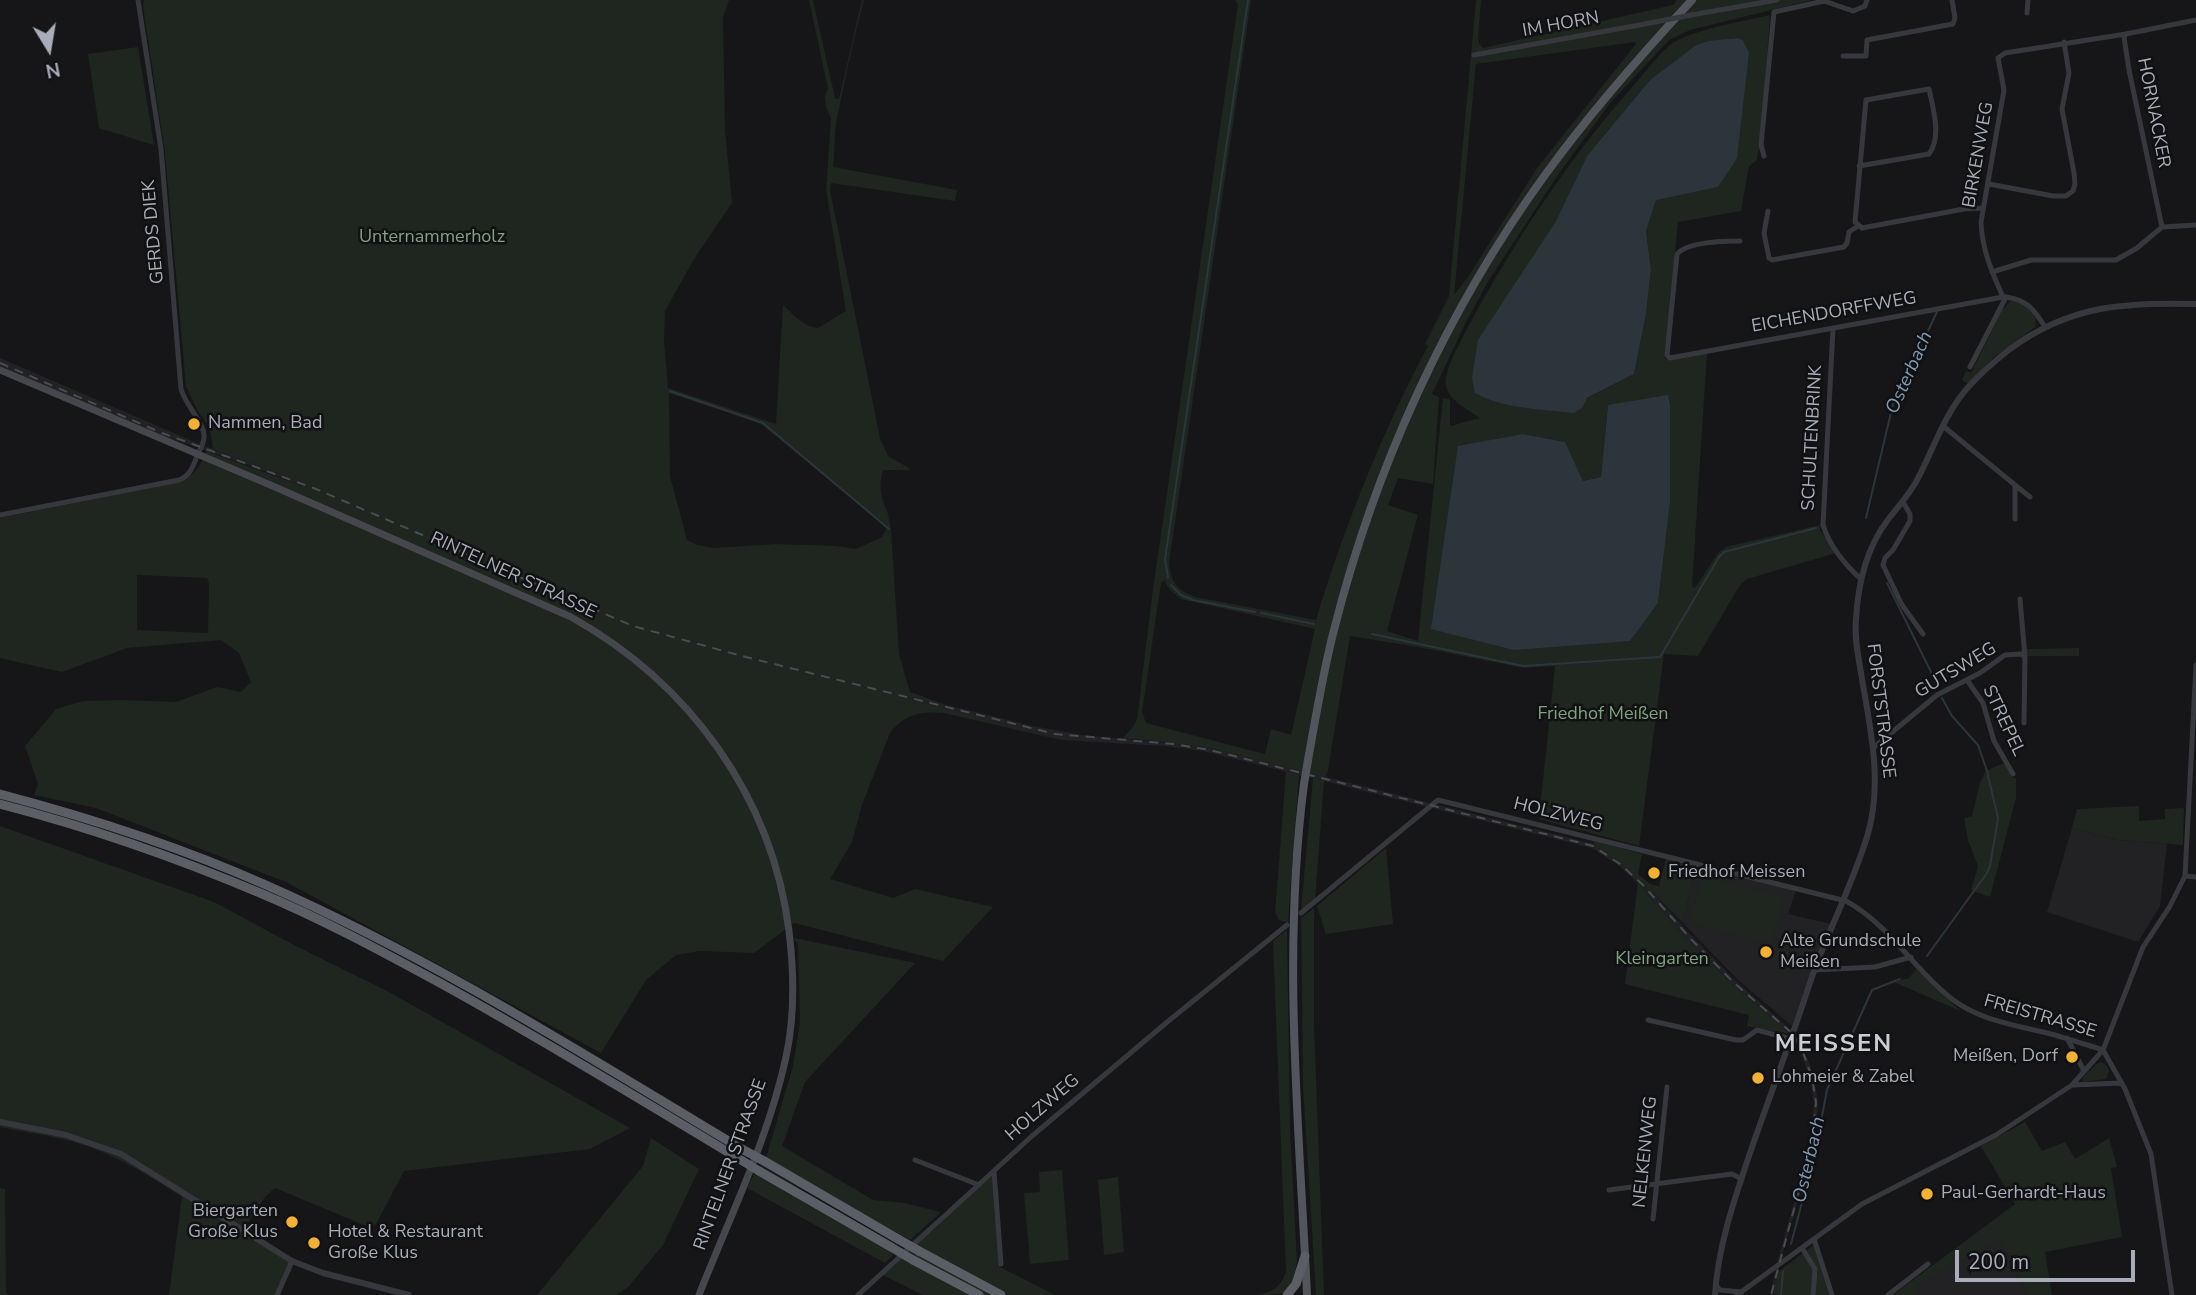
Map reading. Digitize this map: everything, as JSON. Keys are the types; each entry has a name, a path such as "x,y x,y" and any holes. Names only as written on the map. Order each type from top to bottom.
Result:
{"highway":[{"path":"0,794 75,814 148,838 265,884 372,935 508,1009 738,1152 759,1171 1001,1295"},
{"path":"0,804 78,825 150,849 261,893 354,937 738,1152 764,1161 895,1243 914,1260 979,1295"},
{"path":"1287,1295 1296,1284 1305,1256"}],"main road":[{"path":"1307,1295 1293,1004 1296,871 1308,760 1334,631 1349,576 1386,469 1428,372 1472,288 1545,175 1591,114 1636,60 1692,0"},
{"name":"RINTELNER STRASSE","path":"0,370 275,486 533,599 590,628 638,661 676,696 710,735 741,783 768,842 783,897 792,964 790,1030 771,1113 699,1295"}],"street":[{"name":"GERDS DIEK","path":"138,0 161,149 181,389 204,434 197,455"},
{"name":"IM HORN","path":"1474,55 1777,0"},
{"path":"1764,156 1761,145 1774,12 1824,1 1853,11 1865,6 1867,0"},
{"path":"1843,56 1866,56 1867,40 1952,24 1955,18 1952,0"},
{"path":"2027,13 2028,0"},
{"path":"2126,34 2196,20"},
{"name":"BIRKENWEG","path":"2005,297 1992,272 1982,237 1983,208 2004,90 1998,58 2005,53 2126,34"},
{"name":"HORNACKER","path":"2126,34 2124,37 2129,70 2162,227"},
{"path":"1989,184 2053,196 2066,196 2073,191 2074,173 2062,109 2069,74 2064,42"},
{"path":"1857,226 1855,222 1859,166 1866,100 1928,89 1935,121 1933,150 1929,154 1859,166"},
{"path":"1857,226 1862,228 1964,209 1983,208"},
{"path":"1768,211 1764,233 1769,258 1772,260 1844,247 1849,232 1857,226"},
{"path":"1992,272 2031,260 2116,260 2137,248 2162,227 2196,225"},
{"name":"EICHENDORFFWEG","path":"1740,242 1724,241 1682,248 1677,254 1667,355 1670,358 2005,297"},
{"path":"1970,367 2005,297 2018,299 2031,306 2045,327"},
{"name":"FORSTSTRASSE","path":"1715,1295 1717,1265 1742,1178 1814,970 1872,821 1875,787 1873,748 1855,621 1861,579 1875,540 1916,483 1943,426 1967,389 1992,363 2045,327 2082,312 2115,305 2196,304"},
{"name":"SCHULTENBRINK","path":"1833,328 1822,525 1836,549 1861,579"},
{"path":"1943,426 2030,497"},
{"path":"0,515 179,480 188,475 197,455"},
{"path":"2015,485 2015,519"},
{"path":"1903,502 1910,514 1910,521 1883,565 1902,605 1923,634"},
{"path":"2020,599 2025,657 2024,723"},
{"name":"GUTSWEG","path":"1873,748 1937,695 2005,656 2021,654 2025,657"},
{"path":"1716,1285 1720,1290 1739,1294 1862,1204 1996,1135 2072,1085 2103,1050 2143,947 2170,906 2185,876 2196,665"},
{"name":"STREPEL","path":"1967,680 1983,703 1994,741 2013,774"},
{"name":"HOLZWEG","path":"1301,913 1438,800 1843,901"},
{"path":"2185,876 2196,877"},
{"name":"FREISTRASSE","path":"1843,901 1867,914 1952,999 1972,1012 2103,1050"},
{"name":"HOLZWEG","path":"858,1295 1091,1085 1287,925"},
{"path":"1814,970 1866,968 1911,957"},
{"path":"1648,1020 1736,1040 1743,1040 1757,1030 1791,1039"},
{"path":"2067,1038 2084,1071"},
{"path":"2103,1050 2122,1083 2151,1154 2172,1295"},
{"path":"2072,1085 2122,1083"},
{"name":"NELKENWEG","path":"1653,1219 1667,1087"},
{"path":"0,1122 66,1135 121,1154 292,1261 323,1273 409,1295"},
{"path":"915,1160 979,1185"},
{"path":"994,1171 1000,1264"},
{"path":"1609,1190 1732,1174 1742,1178"},
{"path":"1814,1239 1832,1295"},
{"path":"1802,1248 1815,1272 1813,1295"},
{"path":"277,1295 292,1261"},
{"path":"1888,1295 1928,1264"}],"shaded area":[{"path":"1738,38 1743,40 1749,52 1737,158 1718,187 1656,200 1646,231 1651,269 1646,314 1634,374 1587,398 1583,407 1574,413 1510,405 1475,393 1472,378 1478,340 1555,223 1587,156 1650,80 1696,45"},
{"path":"0,358 197,443 311,485 742,655 1033,726 1082,735 1207,747 1594,844 1645,884 1735,980 1793,1032 1805,1053 1814,1076 1818,1103 1815,1143 1773,1295 1770,1295 1778,1259 1811,1142 1814,1103 1810,1078 1801,1054 1790,1034 1731,983 1686,939 1638,883 1592,848 1203,751 1061,740 742,658 259,469 141,428 0,366"},
{"path":"1668,395 1670,502 1658,603 1630,641 1514,650 1431,629 1458,446 1523,434 1565,442 1583,481 1601,477 1608,405"},
{"path":"2072,828 2117,840 2167,844 2160,906 2138,942 2047,912"},
{"name":"Alte Grundschule Meißen","path":"1696,862 1797,887 1788,914 1831,924 1792,1026 1737,979 1683,923"},
{"path":"2001,1237 2028,1295 1919,1295 1914,1285"}],"green space":[{"name":"Unternammerholz","path":"144,0 729,0 723,18 725,130 732,203 694,259 665,311 664,341 668,388 776,424 783,305 803,323 818,328 846,311 826,190 831,119 826,107 825,96 828,89 809,0 813,0 835,98 839,99 864,0 836,124 833,167 957,190 955,201 831,183 830,190 880,438 888,456 909,468 883,470 881,482 882,497 891,529 899,654 910,692 954,708 901,695 899,697 1061,740 944,713 914,715 890,733 862,805 852,842 830,879 893,898 915,889 993,907 943,961 794,923 754,953 700,951 676,955 646,980 601,1053 288,883 96,808 34,795 38,784 25,746 56,709 83,701 176,702 217,687 241,692 251,682 239,653 221,640 127,648 62,672 0,658 0,518 179,482 196,470 206,451 302,486 304,483 213,449 210,429 186,386 165,153","holes":["669,393 761,424 884,525 886,529 882,537 856,549 775,544 714,548 687,540 670,476","137,575 207,578 208,633 137,630"]},
{"name":"Friedhof Meißen","path":"1235,0 1251,0 1169,563 1176,585 1195,597 1316,620 1365,480 1449,296 1476,0 1481,0 1478,37 1483,48 1673,5 1677,0 1812,0 1690,30 1669,40 1610,103 1560,172 1487,283 1432,394 1439,397 1433,484 1398,478 1388,505 1418,515 1387,631 1418,641 1443,398 1450,400 1450,426 1480,418 1451,396 1446,386 1447,373 1485,295 1565,171 1664,50 1689,35 1770,15 1757,160 1749,166 1741,211 1678,222 1665,358 1707,353 1692,586 1695,588 1718,553 1726,547 1820,525 1820,530 1836,553 1747,579 1740,585 1698,656 1664,654 1639,846 1539,819 1555,666 1524,668 1350,636 1325,777 1207,747 1123,738 1137,719 1153,589 1238,4","holes":["1738,38 1743,40 1749,52 1718,187 1656,199 1646,231 1651,269 1646,314 1634,374 1586,399 1555,223 1587,156 1650,80 1696,45","1635,42 1636,44 1537,168 1454,295 1476,64","1608,405 1670,405 1670,502 1658,603 1630,641 1523,434 1564,442 1583,481 1601,477","1164,580 1170,590 1181,599 1315,629 1291,735 1271,729 1265,754 1146,723 1142,712 1161,583"]},
{"path":"138,47 154,145 99,128 88,54"},
{"path":"2011,301 2031,311 2036,318 2035,327 1993,358 1968,384 1962,380 1966,371 1971,373 2002,310"},
{"path":"2079,648 2079,656 2026,656 2026,649"},
{"path":"2004,763 2013,778 2016,778 2016,798 1990,897 1971,890 1978,866 1968,840 1964,818 1972,816 1987,767 1988,770"},
{"path":"1286,771 1299,775 1288,923 1279,920 1275,913"},
{"path":"1313,778 1324,781 1315,900 1301,910"},
{"path":"2139,806 2139,821 2165,819 2165,809 2184,808 2183,845 2117,840 2072,828 2077,809"},
{"path":"0,826 214,902 389,992 630,1128 590,1149 404,1171 376,1224 369,1227 275,1188 265,1197 245,1227 250,1239 294,1264 280,1295 169,1295 182,1197 142,1172 100,1151 61,1139 0,1127"},
{"path":"1594,841 1642,854 1638,874 1650,884 1659,886 1667,854 1696,862 1683,923 1640,881 1594,844"},
{"path":"1386,848 1393,924 1326,934 1317,906"},
{"path":"1702,877 1784,897 1772,943 1690,923"},
{"name":"Kleingarten","path":"1638,883 1686,939 1731,983 1790,1034 1747,1026 1749,1015 1625,984"},
{"path":"1314,908 1314,1025 1324,1295 1316,1295 1303,1087 1301,918"},
{"path":"1287,930 1290,1127 1297,1261 1293,1280 1287,1290 1282,1293 1256,1295 1275,1288 1286,1272 1273,941"},
{"path":"794,938 915,963 805,1082 782,1146 873,1200 904,1203 941,1212 910,1240 766,1158 793,1066 800,1022 798,945"},
{"path":"1917,968 1960,1011 1894,982 1909,978"},
{"path":"2102,1062 2109,1071 2106,1079 2083,1082 2082,1078"},
{"path":"2025,1122 2042,1151 2065,1142 2075,1159 2109,1138 2117,1167 2111,1168 2122,1237 2045,1252 2052,1295 2028,1295 2001,1238 1915,1285 1919,1295 1893,1295 2015,1204 1981,1146"},
{"path":"651,1138 699,1169 663,1245 628,1287 616,1295 537,1295 643,1166"},
{"path":"1062,1170 1069,1260 1030,1264 1024,1193 1040,1192 1039,1172"},
{"path":"993,1171 1000,1267 1055,1295 923,1295 879,1273 912,1241"},
{"path":"754,1174 894,1254 885,1263 747,1188"},
{"path":"1118,1177 1124,1252 1104,1255 1098,1180"},
{"path":"0,1188 5,1189 8,1295 0,1295"},
{"path":"1814,1245 1829,1295 1773,1295 1778,1272"}],"waterway":[{"path":"1168,578 1165,559 1248,0"},
{"name":"Osterbach","path":"1866,518 1893,404 1937,312"},
{"path":"670,391 763,423 889,529"},
{"path":"1372,634 1523,666 1660,657 1724,552 1816,528"},
{"name":"Osterbach","path":"1887,583 1938,686"},
{"path":"1171,585 1181,595 1193,600 1255,612"},
{"path":"1261,613 1314,624"},
{"name":"Osterbach","path":"1927,956 1987,873 1998,818 1978,745 1952,716 1942,698"},
{"name":"Osterbach","path":"1791,1244 1815,1153 1827,1090 1872,990 1900,979"},
{"name":"Osterbach","path":"1781,1295 1783,1271"}],"railway":[{"path":"0,363 162,433 316,489 633,626 1055,734 1173,744 1210,750 1593,846 1620,864 1643,885 1733,982 1793,1034 1803,1052 1812,1078 1816,1102 1812,1142 1771,1295"}],"place":[{"name":"Nammen, Bad","path":"194,424"},
{"name":"Friedhof Meissen","path":"1654,873"},
{"name":"Alte Grundschule Meißen","path":"1766,952"},
{"name":"Meißen, Dorf","path":"2072,1057"},
{"name":"Lohmeier & Zabel","path":"1758,1078"},
{"name":"Paul-Gerhardt-Haus","path":"1927,1194"},
{"name":"Biergarten Große Klus","path":"292,1222"},
{"name":"Hotel & Restaurant Große Klus","path":"314,1243"}],"district":[{"name":"MEISSEN","path":"1834,1045"}]}
